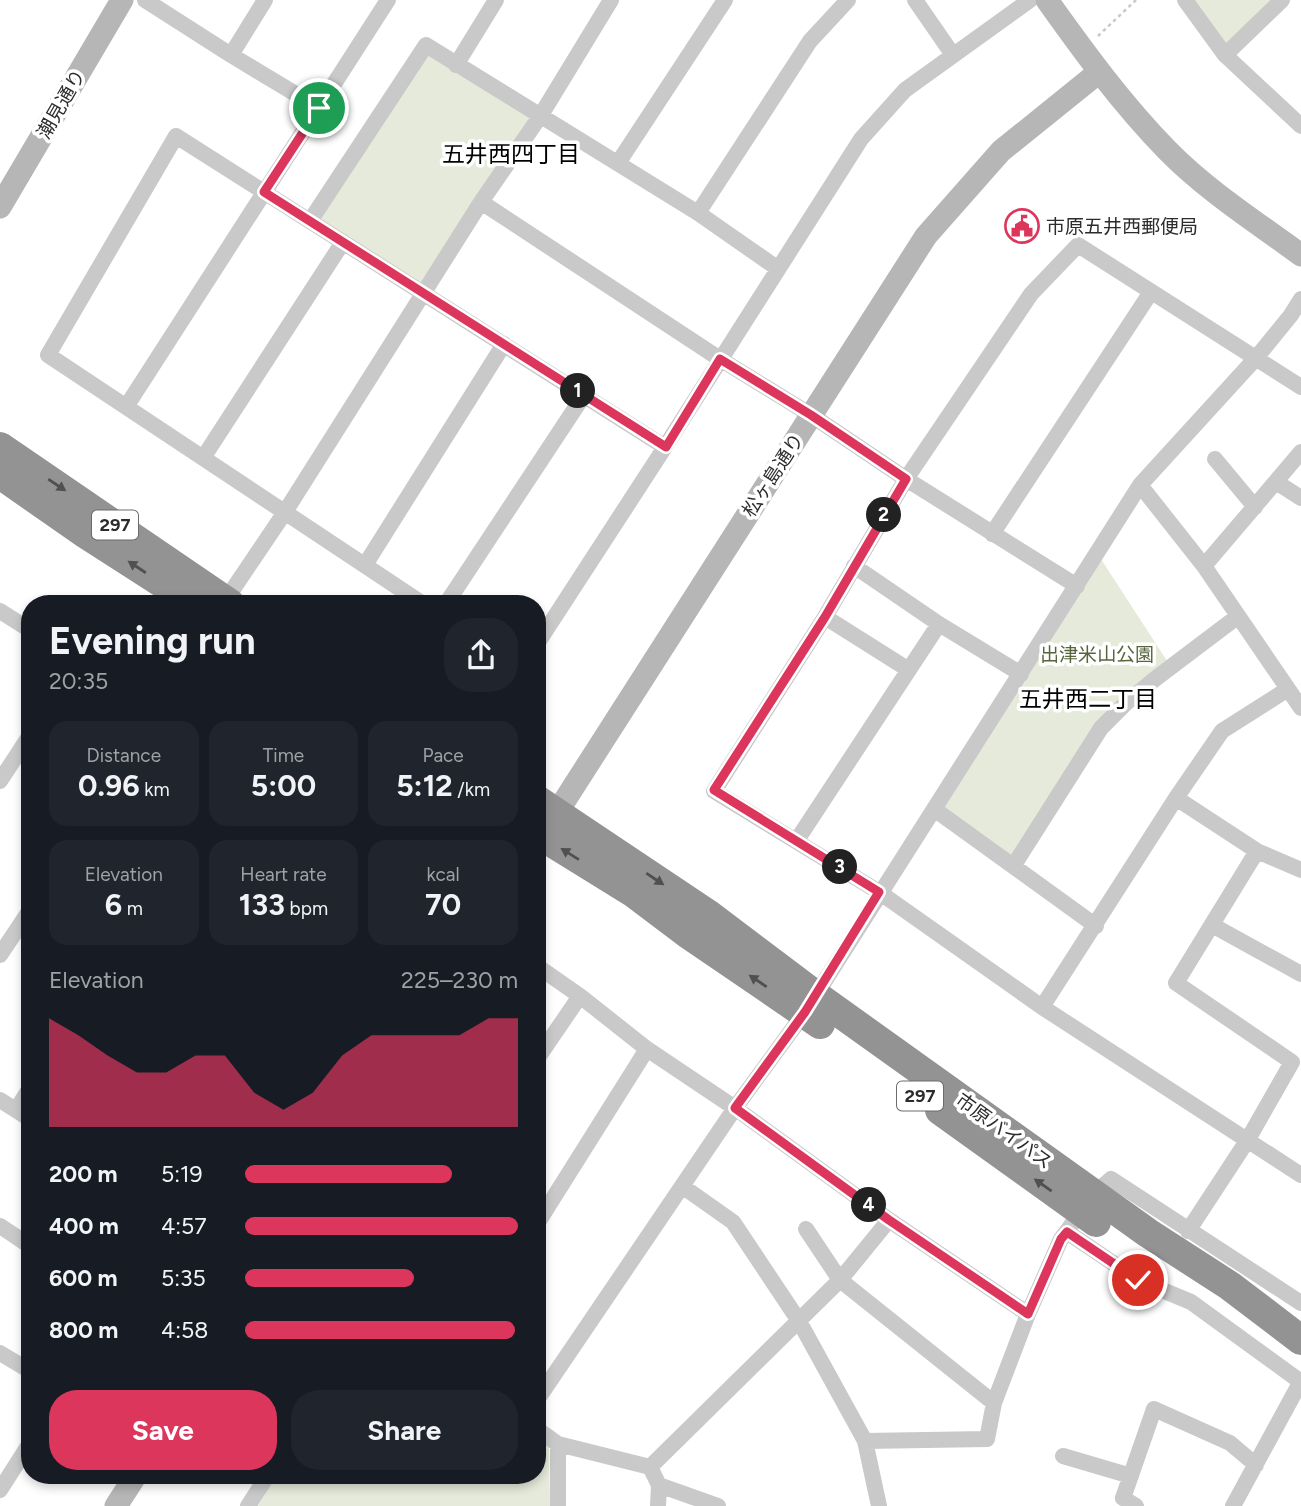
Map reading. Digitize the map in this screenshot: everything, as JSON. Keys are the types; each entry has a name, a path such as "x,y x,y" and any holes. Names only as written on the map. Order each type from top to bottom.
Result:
{"highway":[{"name":"297","path":"0,447 218,595"},
{"name":"297","path":"0,474 181,595"},
{"name":"市原バイパス","path":"546,828 687,933 810,1004 1080,1213 1195,1286 1301,1362"},
{"name":"市原バイパス","path":"1080,1213 1147,1233 1230,1286 1301,1340"}],"street":[{"name":"潮見通り","path":"0,207 122,0"},
{"path":"145,0 319,108"},
{"path":"231,55 265,0"},
{"path":"126,407 388,0"},
{"path":"456,65 496,0"},
{"path":"232,595 481,202 541,115 611,0"},
{"path":"618,163 725,0"},
{"path":"698,214 810,41 848,0"},
{"path":"915,0 953,55"},
{"path":"546,630 861,139 905,90 1031,0"},
{"path":"1047,0 1099,72 1168,151 1226,200 1301,255"},
{"path":"1185,0 1225,55 1299,121"},
{"path":"1225,55 1282,0"},
{"path":"310,221 426,45 618,163 777,268"},
{"name":"松ヶ島通り","path":"546,819 926,236 1001,151 1099,72"},
{"path":"410,595 48,355 176,136 666,447"},
{"path":"481,202 720,359 1076,586"},
{"path":"203,458 342,242"},
{"path":"1301,387 1078,244 1031,294 906,479 825,617 714,790 879,892 1042,1007 1301,1175"},
{"path":"992,534 1151,292"},
{"path":"546,1388 735,1108 810,1004 1140,485 1256,358 1291,316 1301,299"},
{"path":"365,565 504,344"},
{"path":"452,595 584,395"},
{"path":"1204,566 1301,452"},
{"path":"1215,459 1255,507"},
{"path":"1276,482 1301,498"},
{"path":"1140,485 1204,566 1301,708"},
{"path":"854,566 939,624 1021,674"},
{"path":"0,611 21,624"},
{"path":"825,617 909,670"},
{"path":"1014,865 1101,729 1145,687 1237,617"},
{"path":"797,840 939,624"},
{"path":"1042,1007 1222,731 1288,689"},
{"path":"0,781 21,749"},
{"path":"1176,798 1257,851 1301,870"},
{"path":"934,808 1096,926"},
{"path":"1188,1231 1247,1142 1292,1062 1176,983 1257,851"},
{"path":"0,955 21,924"},
{"path":"1212,925 1301,974"},
{"path":"546,972 647,1049 735,1108 889,1220 1028,1314"},
{"path":"546,1046 580,996"},
{"path":"546,1210 647,1049"},
{"path":"0,1100 21,1113"},
{"path":"865,1441 987,1439 994,1403 1028,1314 1061,1239 1080,1213 1111,1180 1301,1303"},
{"path":"682,1186 733,1222 799,1321 865,1441 879,1506"},
{"path":"1080,1213 1138,1280 1191,1303 1301,1381 1233,1506"},
{"path":"650,1466 840,1280 889,1220"},
{"path":"0,1226 21,1240"},
{"path":"806,1229 840,1280 994,1403"},
{"path":"0,1353 21,1366"},
{"path":"1136,1506 1123,1498 1154,1409 1230,1443 1256,1465"},
{"path":"546,1435 558,1444 650,1466"},
{"path":"558,1444 558,1506"},
{"path":"1063,1455 1131,1476"},
{"path":"0,1490 21,1457"},
{"path":"650,1466 659,1485 658,1506"},
{"path":"116,1506 130,1484"},
{"path":"248,1506 262,1484"},
{"path":"659,1485 718,1506"}],"path":[{"path":"1083,50 1136,0"}],"green space":[{"path":"1185,0 1282,0 1225,55"},
{"path":"426,45 541,115 423,293 310,221"},
{"name":"出津米山公園","path":"1097,553 1171,667 1126,703 1014,865 934,809"},
{"path":"546,1443 549,1445 550,1506 258,1506 271,1484 546,1484"}],"place":[{"name":"市原五井西郵便局","path":"1022,226"}],"district":[{"name":"五井西四丁目","path":"511,154"},
{"name":"五井西二丁目","path":"1088,699"}],"route":[{"path":"319,108 264,192 666,447 720,359 811,415 906,479 825,617 714,790 879,892 805,1012 735,1108 889,1220 1028,1314 1061,1239 1067,1232 1138,1280"}]}
